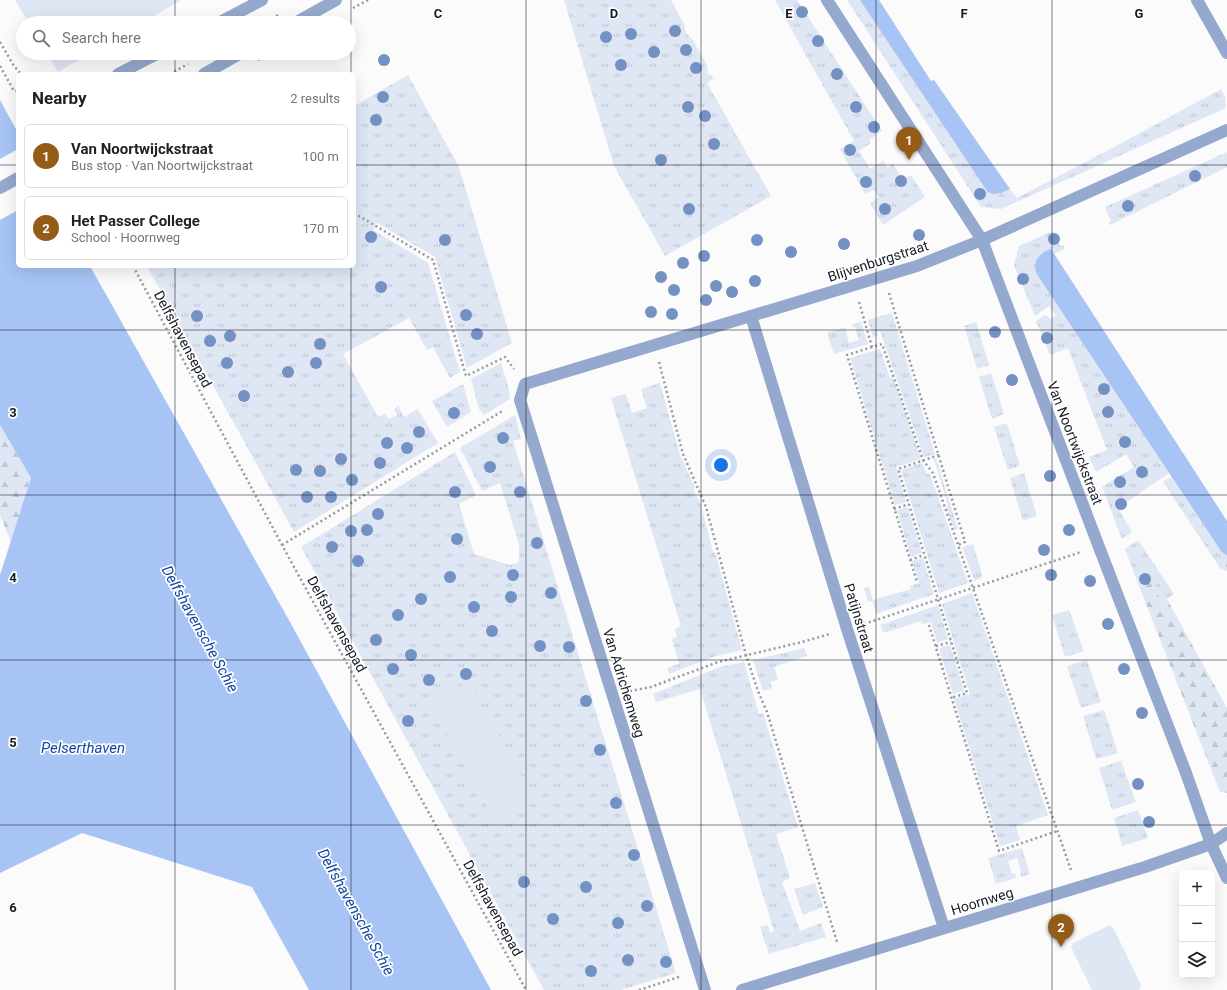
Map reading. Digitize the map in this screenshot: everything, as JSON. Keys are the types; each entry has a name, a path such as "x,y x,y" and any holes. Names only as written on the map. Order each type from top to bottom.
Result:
{"street":[{"path":"231,16 262,0"},
{"path":"307,16 336,0"},
{"name":"Van Noortwijckstraat","path":"827,0 982,240 1098,546 1186,772 1211,844 1227,878"},
{"path":"1197,0 1227,53"},
{"path":"122,72 145,60"},
{"path":"208,72 229,60"},
{"name":"Blijvenburgstraat","path":"525,384 655,346 853,284 917,266 982,240 1227,130"},
{"path":"0,188 16,179"},
{"name":"Patijnstraat","path":"751,316 846,629 944,928"},
{"path":"520,400 525,384"},
{"name":"Van Adrichemweg","path":"520,400 705,990"},
{"name":"Hoornweg","path":"742,990 1164,861 1211,844 1227,833"}],"path":[{"path":"0,42 19,72"},
{"path":"0,66 14,91 16,91"},
{"path":"356,214 433,260 466,376 505,357 525,384"},
{"name":"Delfshavensepad","path":"134,268 282,545 526,990"},
{"path":"884,275 965,542 958,545"},
{"path":"853,284 872,347"},
{"path":"917,582 847,355 882,344 923,460 933,473 1057,831 1078,887"},
{"path":"655,346 683,454 706,507 746,655 767,712 842,959"},
{"path":"282,545 520,400"},
{"path":"939,455 898,469 967,693 951,698"},
{"path":"894,509 909,504"},
{"path":"910,560 924,555"},
{"path":"929,624 999,851 1057,831"},
{"path":"936,646 951,642"},
{"path":"639,990 698,971"}],"green space":[{"path":"15,0 181,0 154,16 25,16"},
{"path":"564,0 671,0 684,24 686,33 693,40 707,65 708,74 714,78 707,83 771,196 665,256 614,166"},
{"path":"775,0 797,0 882,131 869,140 871,143 859,151 870,169 883,161 888,168 893,164 903,180 911,175 925,197 883,225 870,203 879,197 874,190 865,194 840,149 854,141"},
{"path":"847,0 860,0 996,195 1010,189 1017,198 1221,89 1225,96 1226,108 1001,209 981,207"},
{"path":"51,60 79,60 58,72"},
{"path":"408,75 459,167 512,343 467,368 435,257 377,223 373,230 428,263 460,372 450,378 433,347 427,350 409,318 343,354 378,417 385,414 389,419 397,415 394,409 398,406 404,417 418,409 438,443 294,532 148,268 356,268 356,105"},
{"path":"1227,152 1227,167 1110,225 1109,223 1111,222 1105,207"},
{"path":"1053,231 1060,246 1063,245 1065,249 1054,254 1051,249 1039,256 1036,262 1038,276 1169,473 1118,508 1132,532 1122,539 1102,487 1134,467 1126,454 1096,472 1089,457 1107,450 1068,348 1050,355 1036,321 1045,315 1050,319 1056,316 1049,306 1035,316 1014,265 1019,246"},
{"path":"892,313 935,454 924,457 880,331 877,332 878,336 873,337 868,320"},
{"path":"861,322 868,344 834,354 827,333 845,327 849,343 859,340 855,327 853,328 852,324"},
{"path":"976,322 989,365 977,369 964,326"},
{"path":"880,349 890,378 893,377 921,459 896,467 906,502 895,505 850,358"},
{"path":"501,363 509,389 510,399 484,415 479,409 471,379"},
{"path":"991,373 1004,414 992,419 979,377"},
{"path":"660,383 680,455 701,505 713,552 715,552 742,650 716,656 669,674 667,668 679,664 672,639 677,637 675,629 681,626 611,398 626,394 632,413 647,408 641,389"},
{"path":"463,384 471,412 447,427 432,401"},
{"path":"515,415 521,439 513,441 676,973 621,990 544,990 301,547 455,452 476,495 459,504 474,554 510,565 519,562 519,545 500,483 482,491 460,448"},
{"path":"1007,423 1020,466 1008,470 994,427"},
{"path":"0,425 31,478 11,542 0,515"},
{"path":"936,458 958,529 954,530 946,507 948,506 934,459"},
{"path":"922,463 927,474 930,474 968,583 939,593 901,470"},
{"path":"1024,473 1037,516 1023,521 1010,478"},
{"path":"1171,477 1221,551 1227,556 1227,571 1220,568 1163,482"},
{"path":"908,507 922,553 911,557 897,510"},
{"path":"1138,540 1174,594 1161,603 1153,581 1139,586 1125,549"},
{"path":"973,544 983,577 974,581 963,549 964,547"},
{"path":"923,558 934,594 876,614 873,601 868,602 864,588 869,587 873,600 911,589 910,586 919,583 912,561"},
{"path":"1153,581 1161,603 1167,599 1227,708 1227,793 1220,792 1139,586"},
{"path":"972,593 1048,815 1016,826 1020,840 1000,846 954,699 970,694 942,604"},
{"path":"938,605 948,639 937,643 931,622 922,624 921,621 884,633 880,625"},
{"path":"1069,610 1084,651 1065,657 1052,615"},
{"path":"950,645 964,691 953,694 939,648"},
{"path":"804,648 807,656 774,667 778,680 770,682 772,688 763,691 753,660"},
{"path":"1087,660 1101,702 1081,708 1067,666"},
{"path":"744,662 759,714 763,713 798,827 776,834 790,878 782,882 800,931 821,923 826,937 769,954 760,927 768,925 770,932 774,931 700,689 656,702 653,694 720,667"},
{"path":"468,682 536,801 497,823 429,704"},
{"path":"1104,710 1118,753 1096,759 1083,716"},
{"path":"1121,761 1136,802 1112,810 1099,768"},
{"path":"1138,810 1148,838 1122,846 1114,818"},
{"path":"1022,848 1030,874 1021,877 1021,871 1017,858 1008,861 1012,874 1015,873 1016,878 996,884 988,858"},
{"path":"815,883 823,907 803,915 794,889"},
{"path":"1108,926 1113,927 1141,985 1140,989 1138,990 1092,990 1071,947 1073,943"}],"water":[{"path":"860,0 879,0 931,81 934,80 1010,189 995,194 987,191"},
{"path":"0,100 16,129 16,268 91,268 290,622 491,990 309,990 252,887 82,833 0,873 0,575 31,478 0,425"},
{"path":"1051,249 1227,521 1227,556 1221,551 1038,276 1035,267 1037,259 1042,253"}],"pier":[{"path":"16,150 16,211 0,220 0,159"}],"place":[{"name":"Van Noortwijckstraat","path":"909,160"},
{"name":"Het Passer College","path":"1061,947"}],"water label":[{"name":"Delfshavensche Schie","path":"200,629"},
{"name":"Pelserthaven","path":"83,748"},
{"name":"Delfshavensche Schie","path":"356,912"}]}
